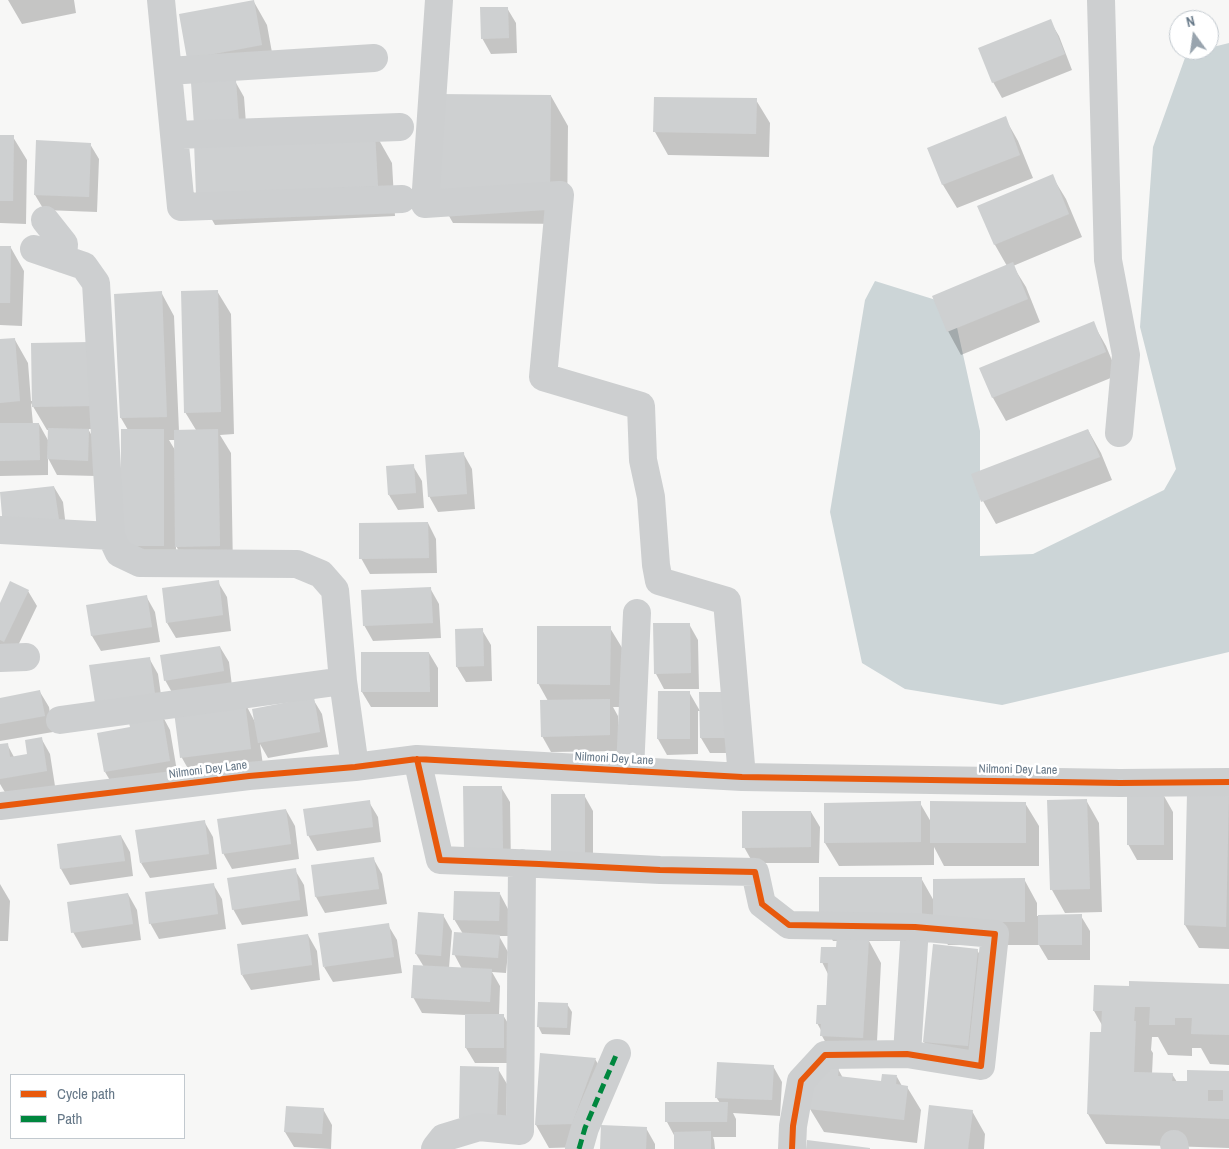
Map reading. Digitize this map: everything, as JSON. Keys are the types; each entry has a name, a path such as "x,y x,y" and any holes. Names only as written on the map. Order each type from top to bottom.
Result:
{"street":[{"path":"162,0 182,207 402,199"},
{"path":"439,0 425,204 560,195 543,377 641,406 643,460 651,497 659,581 727,602 742,777"},
{"path":"1101,0 1108,260 1126,355 1119,433"},
{"path":"168,71 374,58"},
{"path":"175,135 400,127"},
{"path":"45,220 64,244 62,259"},
{"path":"34,249 84,266 96,283 111,536 119,554 140,563 297,564 321,574 334,590 354,767"},
{"path":"0,530 111,536"},
{"path":"630,771 637,613"},
{"path":"60,720 343,681"},
{"path":"417,759 440,860 660,870 755,872 762,904 789,925 915,927 995,934 981,1066 906,1054 825,1055 800,1081 793,1126 792,1149"},
{"name":"Nilmoni Dey Lane","path":"0,806 249,776 354,767 417,759 742,777 1070,782 1229,782"},
{"path":"436,1149 443,1138 479,1127 519,1140 522,863"},
{"path":"906,1054 915,927"},
{"path":"579,1149 585,1128 616,1053"}],"shaded area":[{"path":"1229,43 1229,652 1002,705 905,689 862,663 830,512 865,300 875,281 952,305 980,431 980,556 1033,554 1164,490 1176,469 1140,327 1153,147 1184,60 1219,60 1219,46"}],"building":[{"path":"254,0 262,45 187,59 179,14"},
{"path":"480,7 508,7 509,38 481,39"},
{"path":"1051,19 1065,54 992,83 978,48"},
{"path":"236,80 239,122 194,125 191,83"},
{"path":"436,94 551,95 550,194 435,193"},
{"path":"654,97 757,98 756,134 653,132"},
{"path":"1006,116 1020,155 942,185 927,148"},
{"path":"375,132 378,186 196,195 194,142"},
{"path":"0,135 14,135 13,201 0,201"},
{"path":"36,140 91,143 89,197 34,195"},
{"path":"1053,174 1069,214 994,245 977,206"},
{"path":"0,246 11,246 10,303 0,303"},
{"path":"1013,262 1028,299 947,332 932,296"},
{"path":"218,290 221,412 184,413 181,291"},
{"path":"162,291 167,417 120,418 114,294"},
{"path":"1094,321 1106,352 992,398 979,368"},
{"path":"15,338 20,401 0,403 0,339"},
{"path":"90,342 90,406 32,407 31,343"},
{"path":"0,423 39,423 40,460 0,461"},
{"path":"48,428 89,429 88,461 47,459"},
{"path":"121,429 164,429 164,546 121,546"},
{"path":"218,429 220,546 175,547 174,430"},
{"path":"1088,429 1100,457 981,502 971,474"},
{"path":"464,452 467,494 428,497 425,455"},
{"path":"414,464 416,493 388,495 386,466"},
{"path":"54,486 59,520 3,527 0,492"},
{"path":"428,522 429,558 359,559 359,523"},
{"path":"219,580 223,615 166,623 162,588"},
{"path":"10,581 29,590 4,642 0,640 0,603"},
{"path":"431,587 433,623 363,626 361,590"},
{"path":"147,595 152,627 91,636 86,605"},
{"path":"653,623 690,623 691,673 654,674"},
{"path":"537,626 611,626 610,685 537,684"},
{"path":"483,628 484,666 456,667 455,629"},
{"path":"220,646 224,671 164,681 160,655"},
{"path":"361,652 429,652 430,692 361,692"},
{"path":"150,657 155,694 95,703 89,665"},
{"path":"40,690 45,716 0,724 0,698"},
{"path":"658,691 690,691 690,739 657,739"},
{"path":"699,692 732,692 733,738 700,738"},
{"path":"314,697 320,732 258,743 252,709"},
{"path":"610,699 610,735 541,737 540,700"},
{"path":"245,702 251,749 180,758 174,712"},
{"path":"162,713 170,761 104,772 97,733 130,727 128,719"},
{"path":"42,737 47,771 0,779 0,744 8,743 10,757 27,754 25,740"},
{"path":"463,786 502,786 503,850 464,851"},
{"path":"1187,793 1229,794 1226,927 1184,925"},
{"path":"551,794 585,794 585,855 551,855"},
{"path":"1127,795 1164,795 1164,845 1127,845"},
{"path":"1087,799 1090,889 1050,890 1047,800"},
{"path":"370,800 373,827 307,836 303,809"},
{"path":"921,801 921,842 824,843 824,803"},
{"path":"930,801 1026,802 1026,843 930,843"},
{"path":"286,809 291,844 222,854 217,819"},
{"path":"742,811 811,811 811,847 742,848"},
{"path":"205,820 209,854 140,863 135,830"},
{"path":"121,835 125,861 60,869 57,844"},
{"path":"374,857 379,889 315,897 311,865"},
{"path":"296,868 300,900 232,910 227,878"},
{"path":"819,877 922,877 922,918 819,918"},
{"path":"1025,878 1025,922 933,922 933,879"},
{"path":"214,883 218,914 149,924 145,892"},
{"path":"454,891 500,892 499,921 453,920"},
{"path":"128,893 133,924 71,933 67,902"},
{"path":"418,912 444,914 441,956 415,954"},
{"path":"1082,914 1082,945 1038,945 1038,915"},
{"path":"389,923 394,957 323,967 318,933"},
{"path":"454,932 500,935 498,958 452,955"},
{"path":"308,934 312,965 241,975 237,944"},
{"path":"837,937 869,939 863,1038 820,1036 821,1024 816,1024 817,1005 826,1005 828,963 820,963 821,947 836,947"},
{"path":"933,944 978,949 968,1046 923,1042"},
{"path":"413,965 492,969 490,1002 411,998"},
{"path":"1129,981 1229,984 1229,1035 1191,1034 1192,1018 1175,1018 1175,1025 1149,1025 1150,1007 1135,1007 1134,1072 1173,1073 1172,1081 1187,1081 1187,1070 1229,1071 1229,1119 1087,1114 1090,1032 1101,1032 1102,1011 1093,1011 1094,985 1129,986","holes":["1208,1090 1223,1090 1223,1101 1208,1101"]},
{"path":"538,1002 568,1003 567,1028 537,1027"},
{"path":"465,1014 504,1014 504,1048 465,1048"},
{"path":"540,1053 596,1058 572,1124 535,1125"},
{"path":"717,1062 774,1065 772,1100 715,1098"},
{"path":"460,1066 499,1067 497,1118 459,1118"},
{"path":"823,1067 839,1068 838,1076 881,1081 882,1074 897,1075 896,1084 908,1086 904,1120 809,1109 813,1074"},
{"path":"665,1102 728,1102 727,1122 665,1122"},
{"path":"929,1105 973,1110 968,1149 924,1149"},
{"path":"286,1106 324,1108 322,1134 284,1132"},
{"path":"601,1125 647,1127 646,1149 600,1149"},
{"path":"711,1131 711,1149 674,1149 674,1132"},
{"path":"807,1140 870,1148 870,1149 806,1149"}],"marked path":[{"path":"579,1149 585,1128 617,1053"}],"cycle path":[{"path":"417,759 440,860 660,870 755,872 762,904 789,925 915,927 995,934 981,1066 907,1054 825,1055 801,1081 793,1126 792,1149"},
{"path":"0,806 249,776 355,767 417,759 742,777 1120,783 1229,782"}]}
